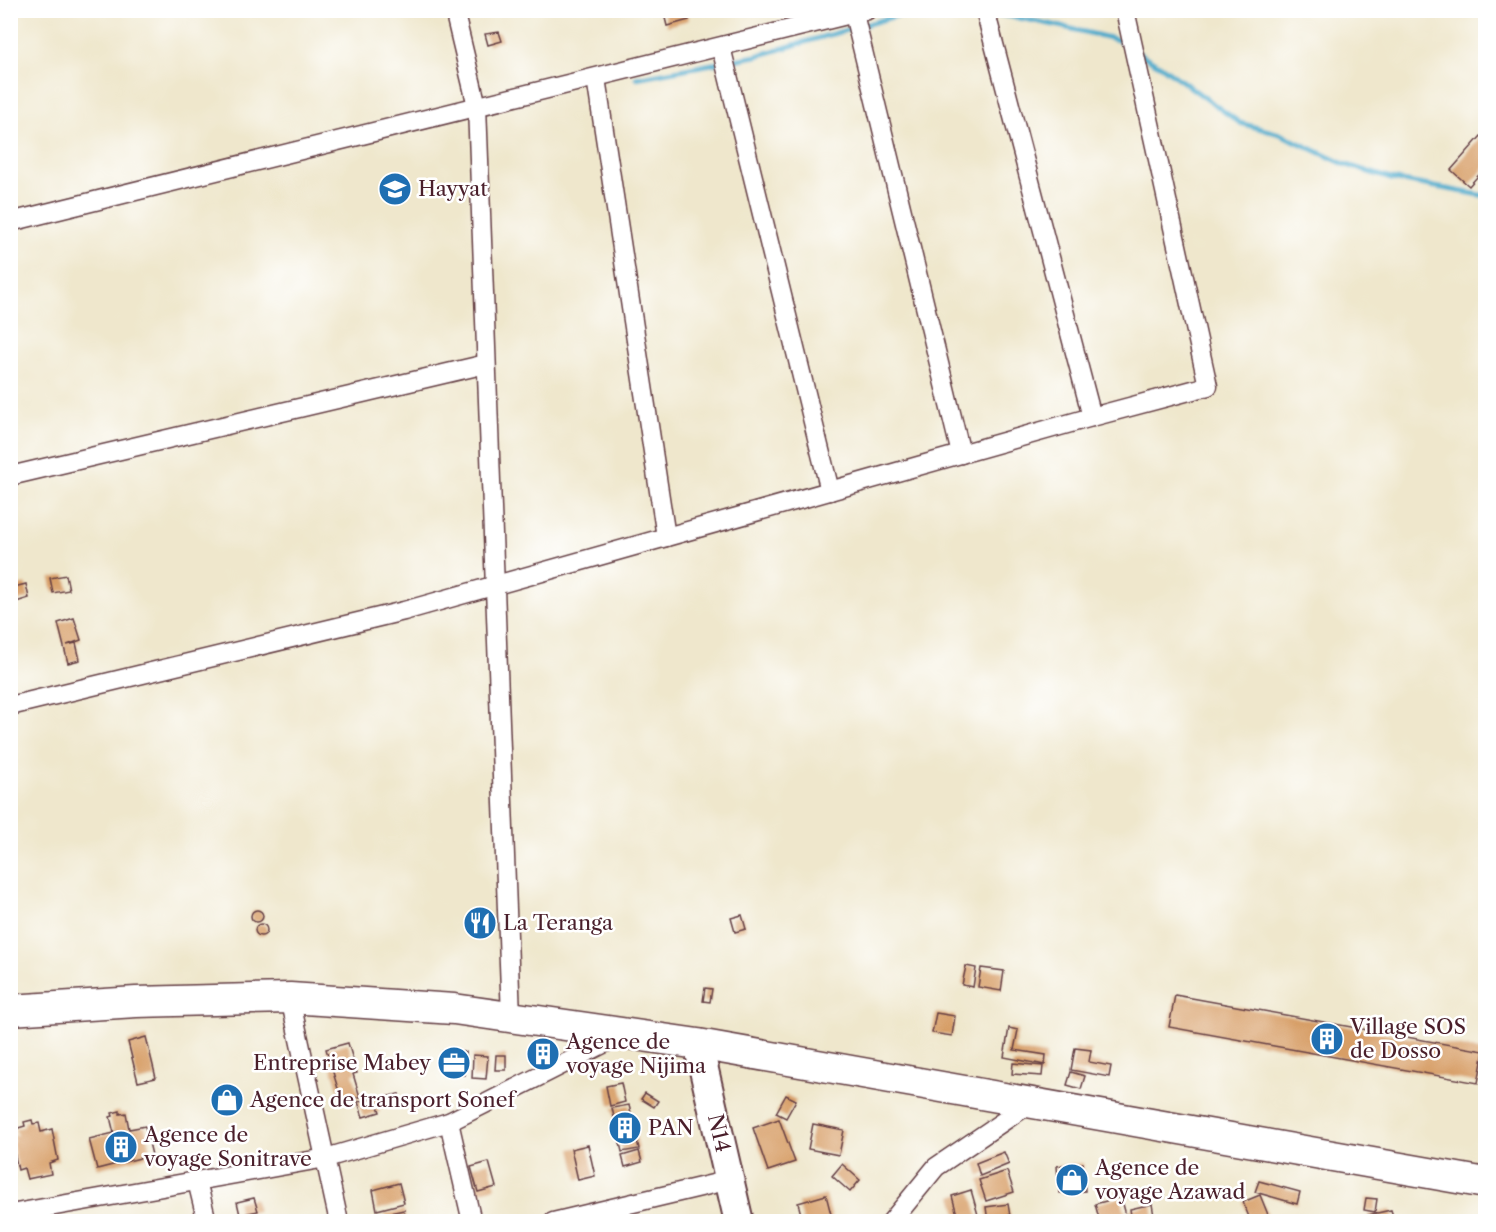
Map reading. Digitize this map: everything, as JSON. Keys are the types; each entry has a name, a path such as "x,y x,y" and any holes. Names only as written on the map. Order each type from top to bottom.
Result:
{"highway":[{"path":"10,1010 136,1002 290,998 454,1009 698,1044 1485,1183"}],"main road":[{"name":"N14","path":"698,1044 740,1221"}],"street":[{"path":"454,10 477,106 511,1017"},
{"path":"986,10 1092,417"},
{"path":"10,706 404,611 1208,386 1125,10"},
{"path":"10,222 861,12 961,454"},
{"path":"721,47 830,491"},
{"path":"596,78 666,537"},
{"path":"10,476 486,364"},
{"path":"290,998 339,1221"},
{"path":"10,1214 326,1158 448,1122 627,1033"},
{"path":"891,1221 936,1167 1032,1102"},
{"path":"448,1122 472,1221"},
{"path":"553,1221 584,1218 730,1180"},
{"path":"197,1181 207,1221"}],"building":[{"path":"663,10 686,10 689,20 667,26"},
{"path":"499,32 502,41 488,45 485,34"},
{"path":"1481,136 1486,140 1486,167 1469,186 1451,170"},
{"path":"66,575 69,590 53,593 50,578"},
{"path":"26,584 29,598 13,603 10,588"},
{"path":"74,618 81,640 67,645 76,643 80,660 68,663 58,623"},
{"path":"257,910 263,916 257,922 251,916"},
{"path":"742,915 746,929 735,932 731,918"},
{"path":"261,924 267,930 261,936 255,930"},
{"path":"966,966 976,968 973,987 962,985"},
{"path":"981,968 1004,971 1001,991 978,987"},
{"path":"705,988 712,989 710,1002 703,1001"},
{"name":"Village SOS de Dosso","path":"1175,995 1484,1051 1478,1083 1169,1027"},
{"path":"936,1013 955,1016 952,1036 932,1033"},
{"path":"1009,1028 1018,1030 1014,1050 1046,1055 1045,1065 1004,1057"},
{"path":"146,1037 156,1078 138,1082 128,1042"},
{"path":"348,1043 357,1073 353,1074 360,1097 342,1102 326,1049"},
{"path":"1075,1048 1091,1050 1089,1062 1111,1066 1109,1077 1071,1070"},
{"name":"Agence de voyage Nijima","path":"531,1049 556,1050 555,1059 531,1058"},
{"name":"Entreprise Mabey","path":"443,1051 466,1052 465,1075 442,1074"},
{"path":"473,1055 488,1056 486,1079 472,1078"},
{"path":"496,1055 506,1055 506,1070 495,1070"},
{"path":"1013,1063 1043,1066 1042,1076 1012,1074"},
{"path":"1071,1072 1085,1076 1081,1089 1067,1085"},
{"path":"621,1083 625,1102 610,1106 606,1086"},
{"path":"645,1093 658,1101 654,1107 641,1099"},
{"path":"399,1094 401,1103 388,1106 385,1097"},
{"path":"786,1095 796,1100 786,1118 776,1113"},
{"path":"375,1097 380,1112 363,1117 358,1102"},
{"name":"PAN","path":"629,1105 639,1149 622,1152 612,1108"},
{"name":"Agence de voyage Sonitrave","path":"120,1111 120,1114 126,1113 129,1129 145,1126 152,1155 97,1169 89,1139 114,1133 110,1117 113,1116 112,1113"},
{"path":"779,1119 795,1162 768,1171 753,1128"},
{"path":"32,1120 33,1124 39,1123 41,1132 52,1129 58,1160 49,1163 51,1174 27,1179 24,1168 18,1170 12,1143 14,1142 13,1136 17,1135 15,1129 25,1126 24,1122"},
{"path":"813,1124 844,1130 839,1155 808,1149"},
{"path":"588,1145 595,1176 578,1180 571,1149"},
{"path":"639,1151 642,1162 625,1167 622,1156"},
{"path":"1004,1152 1009,1164 980,1176 976,1163"},
{"path":"489,1162 496,1187 478,1192 471,1167"},
{"path":"1083,1163 1085,1191 1059,1193 1057,1166"},
{"path":"842,1164 860,1180 850,1192 832,1176"},
{"path":"1007,1171 1014,1192 986,1201 979,1180"},
{"path":"1259,1181 1300,1192 1297,1204 1255,1192"},
{"path":"399,1183 404,1203 377,1210 373,1190"},
{"path":"971,1190 980,1222 959,1222 952,1196"},
{"path":"826,1195 833,1222 803,1222 798,1203"},
{"path":"1260,1195 1271,1222 1251,1222 1243,1202"},
{"path":"1121,1197 1128,1222 1100,1222 1095,1204"},
{"path":"254,1198 258,1211 240,1215 237,1202"},
{"path":"1366,1198 1377,1199 1375,1212 1364,1210"},
{"path":"1008,1204 1011,1222 988,1222 986,1207"},
{"path":"1152,1204 1155,1222 1132,1222 1130,1209"},
{"path":"404,1210 406,1222 387,1222 385,1214"},
{"path":"1391,1210 1395,1222 1369,1222 1368,1215"}],"waterway":[{"path":"636,78 756,56 899,15 931,10"},
{"path":"960,10 1059,26 1118,40 1127,46"},
{"path":"1140,54 1161,66 1240,123 1280,134 1344,164 1391,179 1486,196"}],"place":[{"name":"Hayyat","path":"395,189"},
{"name":"La Teranga","path":"480,923"},
{"name":"Village SOS de Dosso","path":"1327,1039"},
{"name":"Agence de voyage Nijima","path":"543,1054"},
{"name":"Entreprise Mabey","path":"454,1063"},
{"name":"Agence de transport Sonef","path":"227,1100"},
{"name":"PAN","path":"625,1128"},
{"name":"Agence de voyage Sonitrave","path":"121,1147"},
{"name":"Agence de voyage Azawad","path":"1072,1180"}]}
